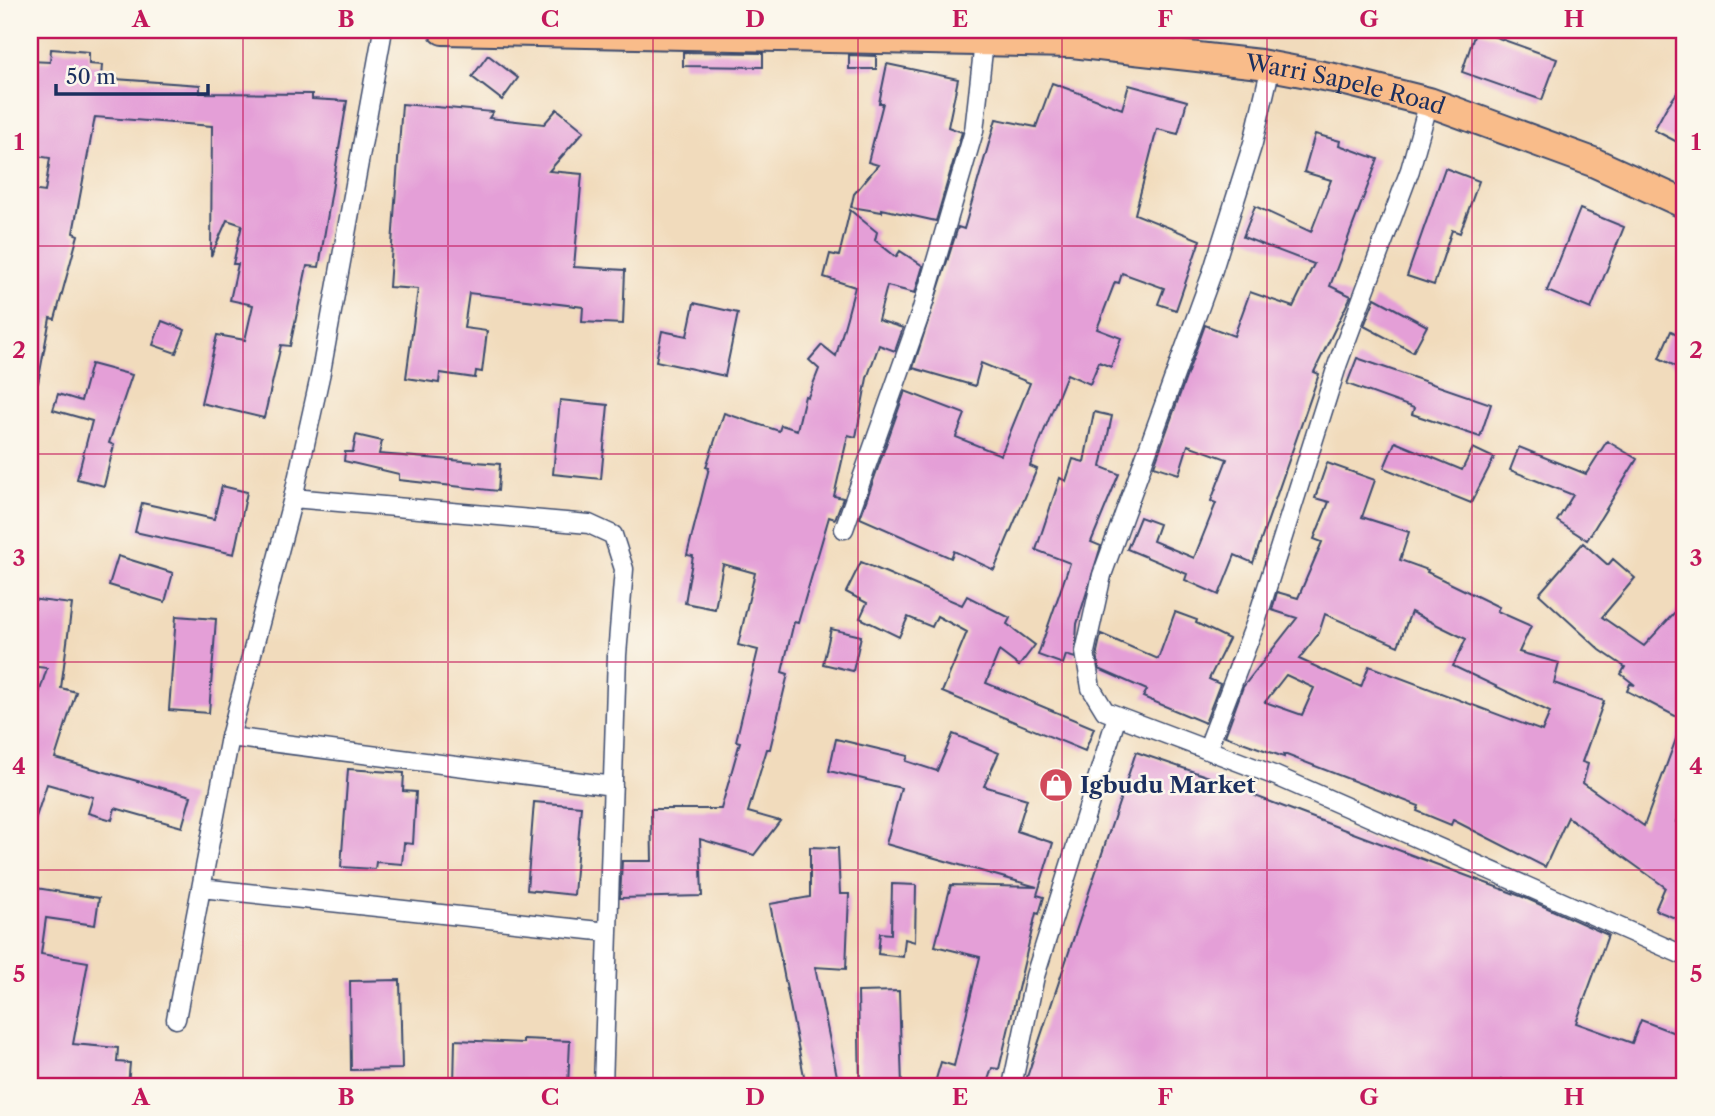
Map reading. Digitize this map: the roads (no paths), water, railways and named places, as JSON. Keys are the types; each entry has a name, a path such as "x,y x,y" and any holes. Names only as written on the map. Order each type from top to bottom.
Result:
{"highway":[{"name":"Warri Sapele Road","path":"443,30 984,42 1156,40 1429,102 1593,162 1685,204"}],"street":[{"path":"176,1019 230,737 293,498 321,372 383,30"},
{"path":"844,529 921,313 974,131 984,42"},
{"path":"1271,66 1253,143 1211,276 1102,575 1085,652 1091,688 1105,711 1288,781 1685,956"},
{"path":"1207,750 1256,622 1338,363 1410,170 1429,102"},
{"path":"293,498 589,524 613,535 624,569 613,786 603,1086"},
{"path":"1012,1086 1035,976 1117,716"},
{"path":"230,737 613,786"},
{"path":"201,888 608,932"}],"place":[{"name":"Igbudu Market","path":"1056,785"}]}
